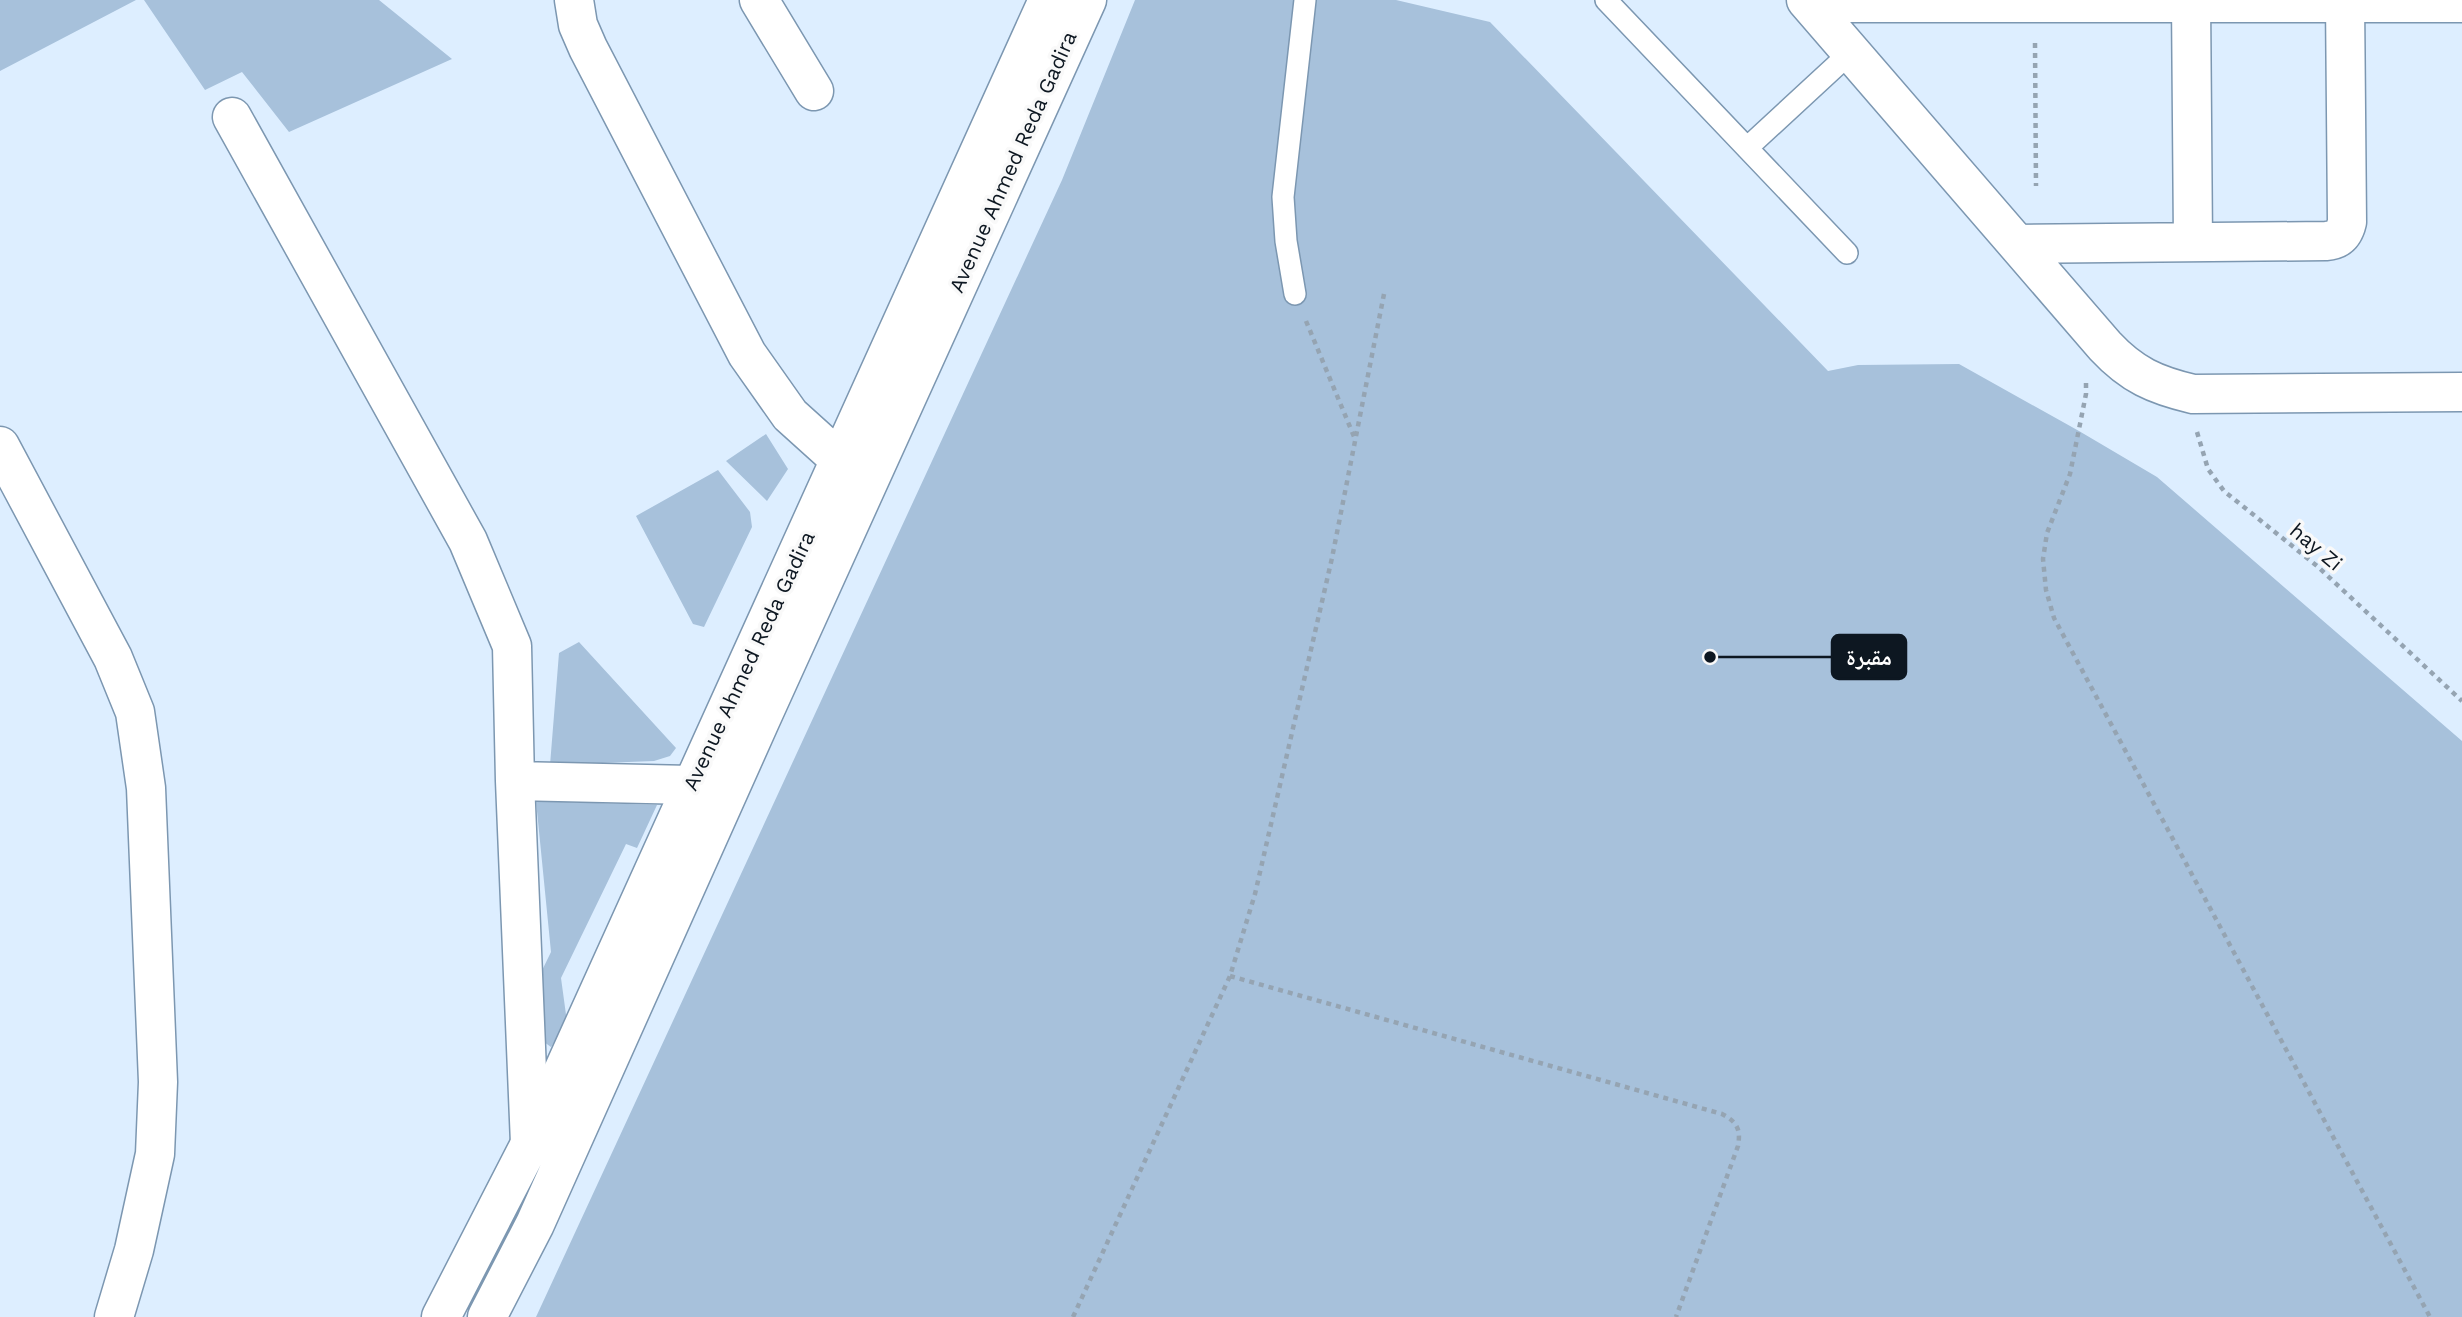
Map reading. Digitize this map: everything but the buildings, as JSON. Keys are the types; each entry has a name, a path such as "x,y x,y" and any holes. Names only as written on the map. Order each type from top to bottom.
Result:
{"street":[{"path":"574,0 578,25 588,48 747,354 790,415 855,469"},
{"path":"759,0 814,92"},
{"name":"Avenue Ahmed Reda Gadira","path":"487,1317 535,1224 855,469 1048,0"},
{"name":"Avenue Ahmed Reda Gadira","path":"441,1317 530,1144 691,785 855,469 1087,0"},
{"path":"1807,1 2462,3"},
{"path":"1807,1 2128,368 2161,387 2193,394 2462,392"},
{"path":"2191,2 2193,243"},
{"path":"2017,244 2326,241 2340,237 2345,231 2345,2"},
{"path":"232,117 468,541 512,646 530,1144"},
{"path":"0,446 113,657 135,712 146,788 158,1082 155,1154 134,1250 114,1317"},
{"path":"515,781 691,785"}],"lane":[{"path":"1295,294 1286,240 1283,197 1305,0"},
{"path":"1606,0 1847,253"},
{"path":"1747,148 1851,52"}],"path":[{"path":"2035,1 2036,186"},
{"path":"1295,294 1355,439"},
{"path":"1073,1317 1230,976 1255,894 1332,558 1384,294"},
{"path":"2080,316 2086,394 2070,474 2047,533 2043,559 2046,590 2054,618 2430,1317"},
{"name":"hay Zi","path":"2193,394 2202,456 2224,492 2317,566 2462,701"},
{"path":"1230,976 1732,1119 1740,1134 1738,1146 1676,1317"}],"shaded area":[{"path":"0,0 136,0 0,71"},
{"path":"144,0 379,0 452,59 289,132 242,72 205,90"},
{"path":"1135,0 1396,0 1490,22 1828,371 1858,365 1959,364 2079,431 2157,477 2462,741 2462,1317 536,1317 1062,180"},
{"path":"766,434 788,469 767,501 726,461"},
{"path":"718,470 750,512 752,527 704,627 693,624 636,516"},
{"path":"579,642 676,748 670,756 654,761 550,765 559,653"},
{"path":"536,801 657,805 637,848 626,844 561,978 567,1022 551,1047 537,1037 532,991 551,952"}],"place":[{"name":"مقبرة","path":"1710,657"}]}
